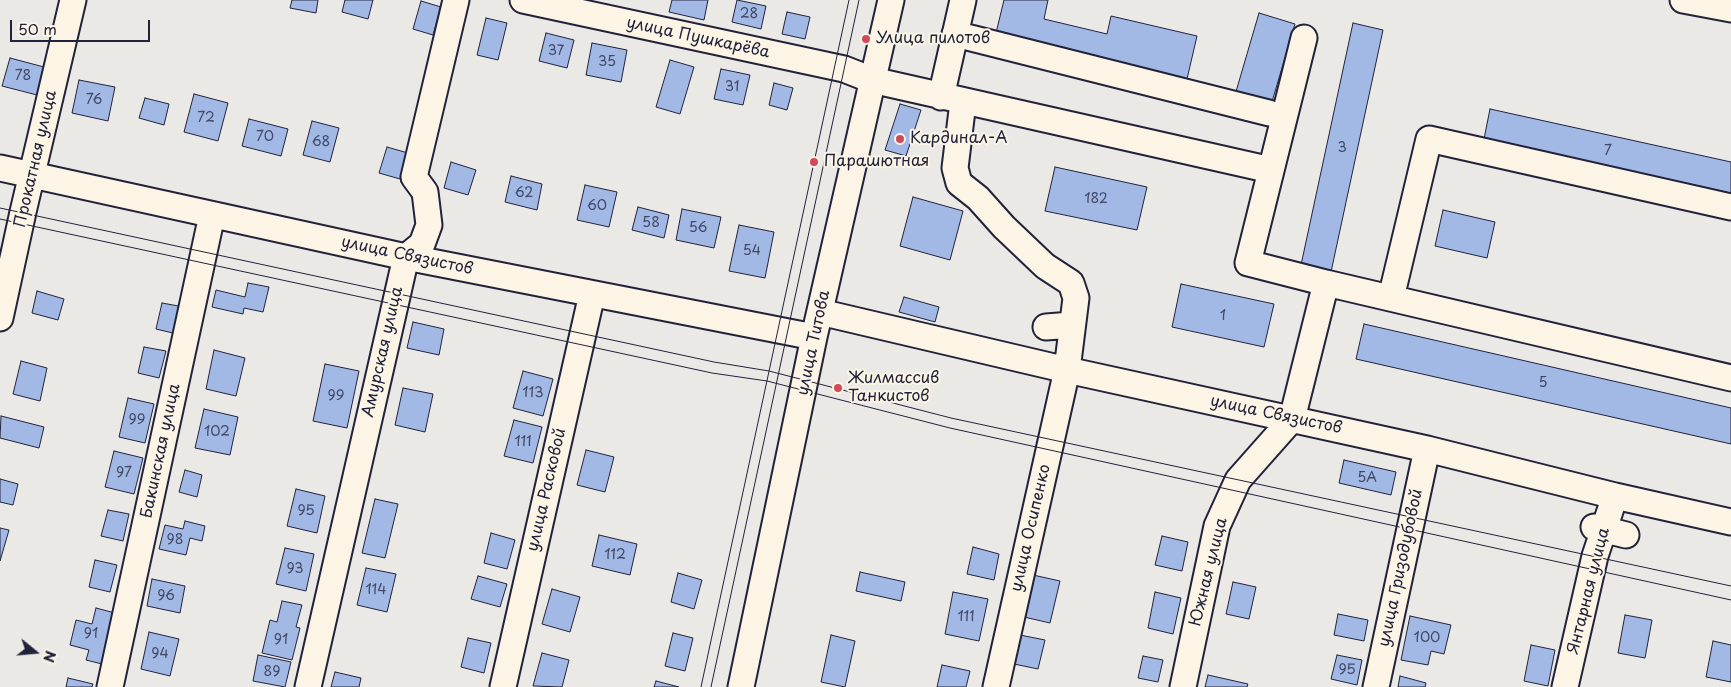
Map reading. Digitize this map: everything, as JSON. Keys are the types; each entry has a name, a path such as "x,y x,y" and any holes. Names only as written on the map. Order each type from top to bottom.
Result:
{"street":[{"name":"Прокатная улица","path":"0,318 73,0"},
{"path":"406,257 422,244 429,225 425,192 414,177 456,0"},
{"name":"улица Пушкарёва","path":"523,0 844,69 872,80 952,99 1271,170"},
{"name":"улица Титова","path":"741,687 814,337 891,0"},
{"name":"улица Осипенко","path":"963,0 955,34 952,99 955,168 959,184 978,198 1004,227 1045,266 1071,283 1076,298 1067,370 1056,408 996,687"},
{"path":"1683,0 1731,9"},
{"path":"955,34 1269,113"},
{"path":"1304,38 1248,263 1731,378"},
{"path":"1391,298 1428,139 1731,207"},
{"name":"улица Связистов","path":"0,168 406,257 814,337"},
{"name":"Бакинская улица","path":"110,687 212,215"},
{"name":"Амурская улица","path":"308,687 406,257"},
{"path":"1292,419 1326,283"},
{"name":"улица Расковой","path":"503,687 592,294"},
{"name":"улица Связистов","path":"820,312 1067,370 1426,449 1615,496 1731,522"},
{"path":"1046,326 1072,325"},
{"name":"Южная улица","path":"1183,687 1217,526 1238,480 1292,419"},
{"name":"улица Гризодубовой","path":"1376,687 1426,449"},
{"name":"Янтарная улица","path":"1565,687 1595,556 1608,530 1615,496"}],"building":[{"path":"292,0 318,0 316,13 290,8"},
{"path":"345,0 373,0 368,19 342,12"},
{"path":"672,0 708,0 704,20 669,12"},
{"path":"737,0 766,6 761,29 732,22"},
{"path":"1004,0 1048,0 1044,19 1107,34 1111,16 1197,36 1187,79 996,33"},
{"path":"421,1 441,7 433,35 413,29"},
{"path":"787,12 810,17 805,39 782,34"},
{"path":"1259,13 1295,24 1271,105 1235,95"},
{"path":"486,18 507,23 498,60 477,55"},
{"path":"1353,23 1383,30 1331,272 1301,265"},
{"path":"546,33 574,40 567,68 539,61"},
{"path":"592,43 627,50 621,82 586,75"},
{"path":"10,58 44,67 37,95 2,86"},
{"path":"670,60 694,67 680,114 656,107"},
{"path":"721,69 750,75 743,105 714,99"},
{"path":"79,80 115,87 108,121 72,113"},
{"path":"774,83 793,88 787,110 769,105"},
{"path":"194,94 228,103 218,141 184,132"},
{"path":"145,98 169,104 164,125 139,118"},
{"path":"900,104 921,110 906,156 885,150"},
{"path":"1490,109 1731,162 1731,193 1484,139"},
{"path":"249,119 288,129 281,156 242,146"},
{"path":"312,121 339,128 330,162 303,155"},
{"path":"387,147 408,153 400,179 379,173"},
{"path":"451,162 476,170 468,195 444,188"},
{"path":"1055,167 1147,187 1137,230 1045,211"},
{"path":"511,176 542,184 537,210 505,202"},
{"path":"585,185 617,192 609,227 577,220"},
{"path":"913,197 963,211 950,260 900,246"},
{"path":"638,207 669,215 664,238 632,230"},
{"path":"682,209 721,217 714,248 676,240"},
{"path":"1443,210 1495,222 1487,258 1435,246"},
{"path":"739,225 774,232 765,278 729,271"},
{"path":"248,283 269,287 263,312 244,308 243,314 212,307 216,290 245,297"},
{"path":"1181,284 1274,304 1264,347 1172,327"},
{"path":"37,291 64,299 58,320 32,313"},
{"path":"904,297 939,307 935,322 899,312"},
{"path":"162,303 184,307 177,334 156,329"},
{"path":"413,322 444,329 439,355 407,348"},
{"path":"1364,324 1731,408 1731,444 1356,359"},
{"path":"144,347 166,351 159,378 138,373"},
{"path":"214,350 245,358 236,396 206,389"},
{"path":"21,361 47,368 40,401 13,394"},
{"path":"325,364 359,371 347,428 313,421"},
{"path":"523,371 553,379 543,416 513,408"},
{"path":"403,388 433,394 425,432 395,425"},
{"path":"128,398 154,404 145,443 119,437"},
{"path":"204,409 238,417 230,455 195,448"},
{"path":"1,416 44,427 39,448 0,438"},
{"path":"514,420 542,427 533,463 504,456"},
{"path":"586,450 614,457 605,492 577,485"},
{"path":"114,451 143,458 134,494 105,487"},
{"path":"1344,460 1396,472 1391,495 1339,483"},
{"path":"185,470 202,475 197,497 179,492"},
{"path":"0,479 18,484 13,505 0,502"},
{"path":"296,489 325,496 317,533 287,526"},
{"path":"375,499 398,504 385,558 362,553"},
{"path":"108,510 129,514 123,541 101,536"},
{"path":"185,521 205,526 202,541 190,538 186,555 159,549 165,525 183,529"},
{"path":"0,528 9,530 0,561"},
{"path":"491,533 515,540 507,569 484,563"},
{"path":"599,535 637,544 630,575 592,566"},
{"path":"1162,536 1188,542 1182,571 1155,565"},
{"path":"973,547 999,554 994,580 967,574"},
{"path":"285,548 314,554 306,591 276,584"},
{"path":"95,560 117,565 110,592 89,587"},
{"path":"366,568 396,574 387,612 357,605"},
{"path":"860,572 905,582 901,601 856,591"},
{"path":"678,573 702,580 694,609 671,602"},
{"path":"1033,575 1060,581 1050,623 1024,617"},
{"path":"478,576 507,584 500,607 471,599"},
{"path":"152,579 185,586 180,613 147,606"},
{"path":"1233,582 1256,587 1249,619 1226,614"},
{"path":"552,589 580,597 570,632 542,624"},
{"path":"953,592 988,599 979,641 945,634"},
{"path":"1155,592 1181,598 1173,634 1148,628"},
{"path":"282,601 302,605 296,627 300,628 292,660 262,653 270,620 277,622"},
{"path":"96,608 115,613 102,664 86,660 89,650 70,645 76,620 92,624"},
{"path":"1338,614 1368,620 1364,641 1334,635"},
{"path":"1625,615 1652,620 1645,658 1618,653"},
{"path":"1410,616 1451,625 1444,654 1431,651 1428,665 1401,660"},
{"path":"149,632 179,639 170,676 141,669"},
{"path":"673,633 693,638 685,671 665,666"},
{"path":"831,635 855,641 845,687 821,682"},
{"path":"1020,635 1045,640 1038,669 1014,664"},
{"path":"468,638 491,643 484,673 461,667"},
{"path":"1713,641 1731,645 1731,682 1706,677"},
{"path":"1531,645 1555,650 1548,686 1524,681"},
{"path":"542,653 569,660 562,687 533,686"},
{"path":"258,655 291,662 285,687 253,681"},
{"path":"1337,655 1362,660 1357,685 1331,679"},
{"path":"1143,656 1163,660 1158,682 1138,678"},
{"path":"942,665 970,671 966,687 937,687"},
{"path":"335,672 361,678 359,687 331,687"},
{"path":"1208,675 1248,684 1247,687 1205,687"},
{"path":"1400,676 1426,683 1425,687 1398,687"},
{"path":"68,678 93,684 92,687 66,687"},
{"path":"656,681 679,687 654,687"}],"tram line":[{"path":"701,687 849,0"},
{"path":"711,687 859,0"},
{"path":"0,208 714,362 769,371 951,418 1731,586"},
{"path":"0,219 712,373 767,381 950,428 1731,600"}],"place":[{"name":"Улица пилотов","path":"866,39"},
{"name":"Кардинал-А","path":"900,139"},
{"name":"Парашютная","path":"814,162"},
{"name":"Жилмассив Танкистов","path":"838,388"}]}
